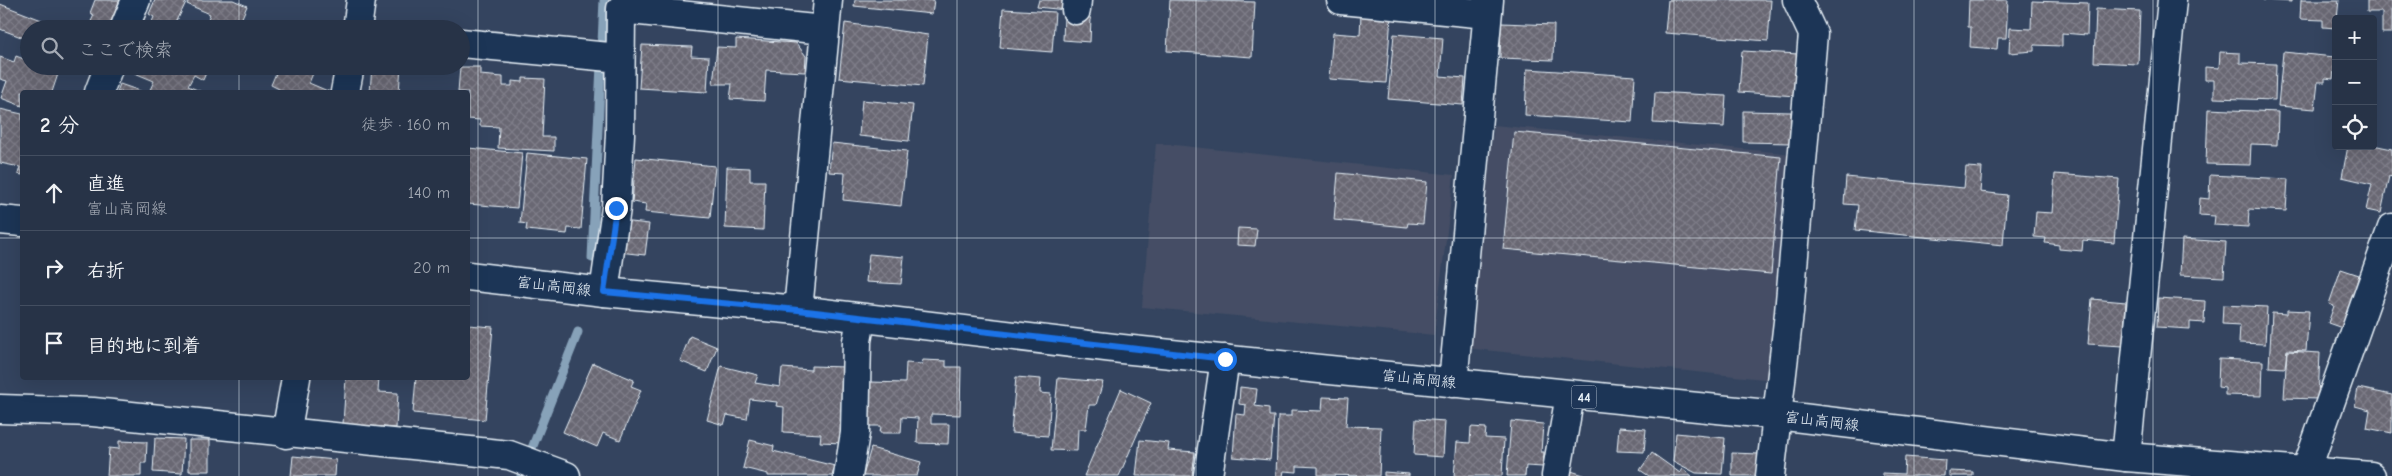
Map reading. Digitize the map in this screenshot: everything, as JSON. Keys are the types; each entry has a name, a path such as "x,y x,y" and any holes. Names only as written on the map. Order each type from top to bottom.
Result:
{"street":[{"path":"128,20 136,0"},
{"path":"358,20 361,0"},
{"path":"798,310 828,0"},
{"path":"1341,0 1488,7 1453,383"},
{"path":"1770,476 1788,322 1813,34 1798,0"},
{"path":"2126,457 2172,0"},
{"path":"604,292 616,208 620,134 621,9 824,30"},
{"path":"470,44 620,58"},
{"path":"100,90 106,75"},
{"path":"346,90 349,75"},
{"path":"0,220 20,222"},
{"path":"2319,473 2392,228"},
{"name":"富山高岡線","path":"470,276 604,292 798,310 861,319 1225,359 1777,416 2126,457 2371,476"},
{"path":"848,476 855,433 857,341 861,319"},
{"path":"1208,476 1225,359"},
{"path":"286,434 296,380"},
{"path":"1556,476 1570,395"},
{"path":"0,409 93,412 286,434 509,456 566,476"}],"shaded area":[{"path":"1494,125 1793,154 1773,380 1465,348"},
{"path":"1156,143 1454,175 1434,335 1142,307"}],"building":[{"path":"95,0 120,0 112,20 92,20 94,15 90,13"},
{"path":"155,0 187,0 177,20 153,20 154,17 149,14"},
{"path":"189,0 233,0 247,6 241,20 208,20 210,14 187,4"},
{"path":"855,0 934,0 932,14 854,6"},
{"path":"1039,0 1066,0 1066,10 1037,7"},
{"path":"1170,0 1255,2 1252,57 1167,51"},
{"path":"1668,0 1771,0 1768,41 1665,33"},
{"path":"1969,0 2008,0 2006,38 1998,38 1997,49 1970,47 1971,27 1968,27"},
{"path":"2263,0 2292,0 2292,2"},
{"path":"2301,0 2339,0 2337,15 2332,15 2332,28 2323,27 2323,20 2300,19"},
{"path":"2367,0 2392,0 2392,33 2382,33 2382,12 2367,12"},
{"path":"2032,1 2088,3 2087,35 2062,33 2062,46 2034,45 2034,51 2009,53 2010,28 2031,29"},
{"path":"0,4 42,20 20,20 20,37 0,29"},
{"path":"1003,9 1055,12 1052,52 1000,48"},
{"path":"2096,9 2140,11 2138,64 2094,62"},
{"path":"1361,14 1391,16 1386,83 1329,79 1333,33 1360,35"},
{"path":"1064,16 1091,18 1090,42 1063,40"},
{"path":"845,23 928,35 923,86 839,78"},
{"path":"1501,23 1554,25 1553,60 1500,58"},
{"path":"1394,34 1443,38 1440,76 1465,78 1463,105 1388,99"},
{"path":"736,39 796,43 806,56 805,72 766,70 764,101 730,99 732,84 713,84 717,47 736,48"},
{"path":"642,45 692,47 691,56 709,57 707,92 639,88"},
{"path":"1742,51 1799,54 1796,96 1739,92"},
{"path":"2220,52 2240,53 2240,63 2276,64 2275,100 2214,98 2214,80 2205,80 2205,67 2219,68"},
{"path":"2283,52 2332,57 2332,79 2325,78 2325,82 2318,82 2315,109 2278,106"},
{"path":"16,56 20,58 20,75 58,75 53,90 20,90 20,105 1,98 7,81 0,79 0,57 14,62"},
{"path":"470,67 480,67 480,75 503,77 503,86 512,86 512,81 523,82 523,78 545,79 542,137 554,137 554,151 498,148 499,127 480,126 480,120 470,119 470,90 458,90 459,75 470,75"},
{"path":"1527,69 1635,76 1632,122 1525,115"},
{"path":"140,75 194,75 188,86 197,90 150,90 154,81"},
{"path":"194,75 205,75 203,80"},
{"path":"275,75 312,75 309,83 325,90 281,90 271,85"},
{"path":"371,75 400,75 399,90 370,90"},
{"path":"120,84 137,90 118,90"},
{"path":"1655,92 1726,96 1724,127 1653,123"},
{"path":"862,100 913,105 909,141 859,136"},
{"path":"0,109 20,114 20,167 0,163"},
{"path":"2208,109 2278,112 2277,145 2251,144 2250,165 2206,164"},
{"path":"1743,111 1791,112 1791,143 1743,142"},
{"path":"1514,132 1781,157 1771,274 1503,249"},
{"path":"832,143 907,151 901,206 843,200 845,173 829,172"},
{"path":"2377,146 2392,149 2392,177 2389,176 2381,213 2366,210 2372,184 2342,177 2347,150 2377,150"},
{"path":"470,148 522,153 517,208 470,204"},
{"path":"527,153 587,159 581,229 568,228 567,234 526,230 527,224 520,223"},
{"path":"636,158 715,166 710,218 645,212 646,204 632,202"},
{"path":"727,167 750,168 750,181 765,181 763,230 725,228"},
{"path":"1966,167 1982,168 1980,192 2007,195 2003,245 1855,230 1858,205 1844,204 1846,177 1964,188"},
{"path":"1338,173 1427,182 1423,224 1408,223 1407,227 1334,220"},
{"path":"2055,174 2119,179 2114,243 2083,240 2082,251 2059,249 2059,245 2045,243 2046,238 2034,237 2036,212 2052,213"},
{"path":"2210,175 2288,179 2286,211 2249,209 2248,227 2214,225 2215,216 2199,215 2200,198 2209,199"},
{"path":"622,221 649,224 645,255 619,252"},
{"path":"1238,228 1257,229 1255,246 1237,245"},
{"path":"2182,239 2226,242 2224,277 2180,275"},
{"path":"869,254 904,257 901,284 866,282"},
{"path":"2341,269 2359,275 2357,282 2360,283 2345,329 2328,323 2334,306 2329,304"},
{"path":"2158,298 2205,301 2204,323 2190,322 2190,329 2157,327"},
{"path":"2092,299 2126,302 2123,346 2088,344"},
{"path":"2223,305 2267,307 2265,344 2239,343 2240,325 2222,324"},
{"path":"2287,310 2309,311 2306,351 2287,350 2285,368 2269,367 2272,313 2287,314"},
{"path":"470,325 493,327 485,420 413,413 416,380 470,380"},
{"path":"690,336 717,347 707,372 680,361"},
{"path":"2287,351 2320,353 2318,399 2284,398"},
{"path":"2219,359 2263,361 2262,396 2225,395 2225,388 2218,387"},
{"path":"923,360 946,361 946,367 961,367 960,415 931,414 931,424 949,424 948,444 917,443 918,418 902,417 901,433 880,433 881,426 868,426 870,382 905,383 906,363 922,364"},
{"path":"593,363 634,380 631,386 641,390 620,440 603,433 597,447 563,432"},
{"path":"721,366 758,375 755,383 780,387 782,368 811,370 811,366 845,367 841,419 845,419 843,443 820,442 821,434 783,432 784,407 776,406 777,402 750,399 747,419 727,415 724,425 707,420"},
{"path":"1016,377 1041,379 1040,393 1051,394 1048,436 1011,433"},
{"path":"1058,378 1103,382 1096,405 1089,405 1086,429 1078,429 1077,451 1051,450"},
{"path":"346,380 379,380 378,392 398,393 396,428 343,424"},
{"path":"1240,387 1257,389 1255,406 1269,408 1269,416 1274,416 1270,460 1233,457 1236,414 1245,415 1246,405 1239,404"},
{"path":"2358,388 2392,395 2392,433 2367,428 2370,410 2355,406"},
{"path":"1121,389 1151,403 1119,476 1084,476"},
{"path":"1323,397 1348,398 1346,426 1381,427 1379,476 1318,475 1318,467 1297,466 1297,472 1284,471 1283,476 1276,476 1278,416 1291,416 1291,410 1322,411"},
{"path":"1416,419 1445,421 1443,457 1414,455"},
{"path":"1511,421 1543,424 1541,452 1544,452 1543,467 1526,466 1525,476 1507,476"},
{"path":"1471,427 1486,428 1485,438 1504,439 1502,476 1454,476 1457,442 1470,443"},
{"path":"1619,427 1646,429 1644,452 1617,451"},
{"path":"1676,433 1725,438 1722,474 1696,473 1673,461"},
{"path":"155,438 184,439 182,474 153,472"},
{"path":"189,440 210,440 210,471 189,471"},
{"path":"750,440 774,446 773,451 835,466 832,476 768,476 768,474 743,468"},
{"path":"1140,440 1169,443 1168,450 1195,452 1192,476 1136,476"},
{"path":"119,441 147,442 146,463 141,463 141,476 107,476 109,448 119,449"},
{"path":"871,448 921,462 917,476 863,476"},
{"path":"1652,453 1680,473 1683,469 1692,476 1649,476 1640,470"},
{"path":"1732,453 1759,454 1758,476 1732,476"},
{"path":"293,456 336,460 335,476 291,476"},
{"path":"1905,457 1945,460 1944,476 1882,476 1882,473 1904,474"},
{"path":"1571,471 1587,476 1570,476"},
{"path":"1949,471 1973,472 1973,476 1949,476"},
{"path":"1384,472 1409,474 1409,476 1384,476"}],"waterway":[{"path":"592,258 604,0"},
{"path":"521,476 578,332"}],"route":[{"path":"616,208 604,292 798,310 1122,349 1225,359"}]}
